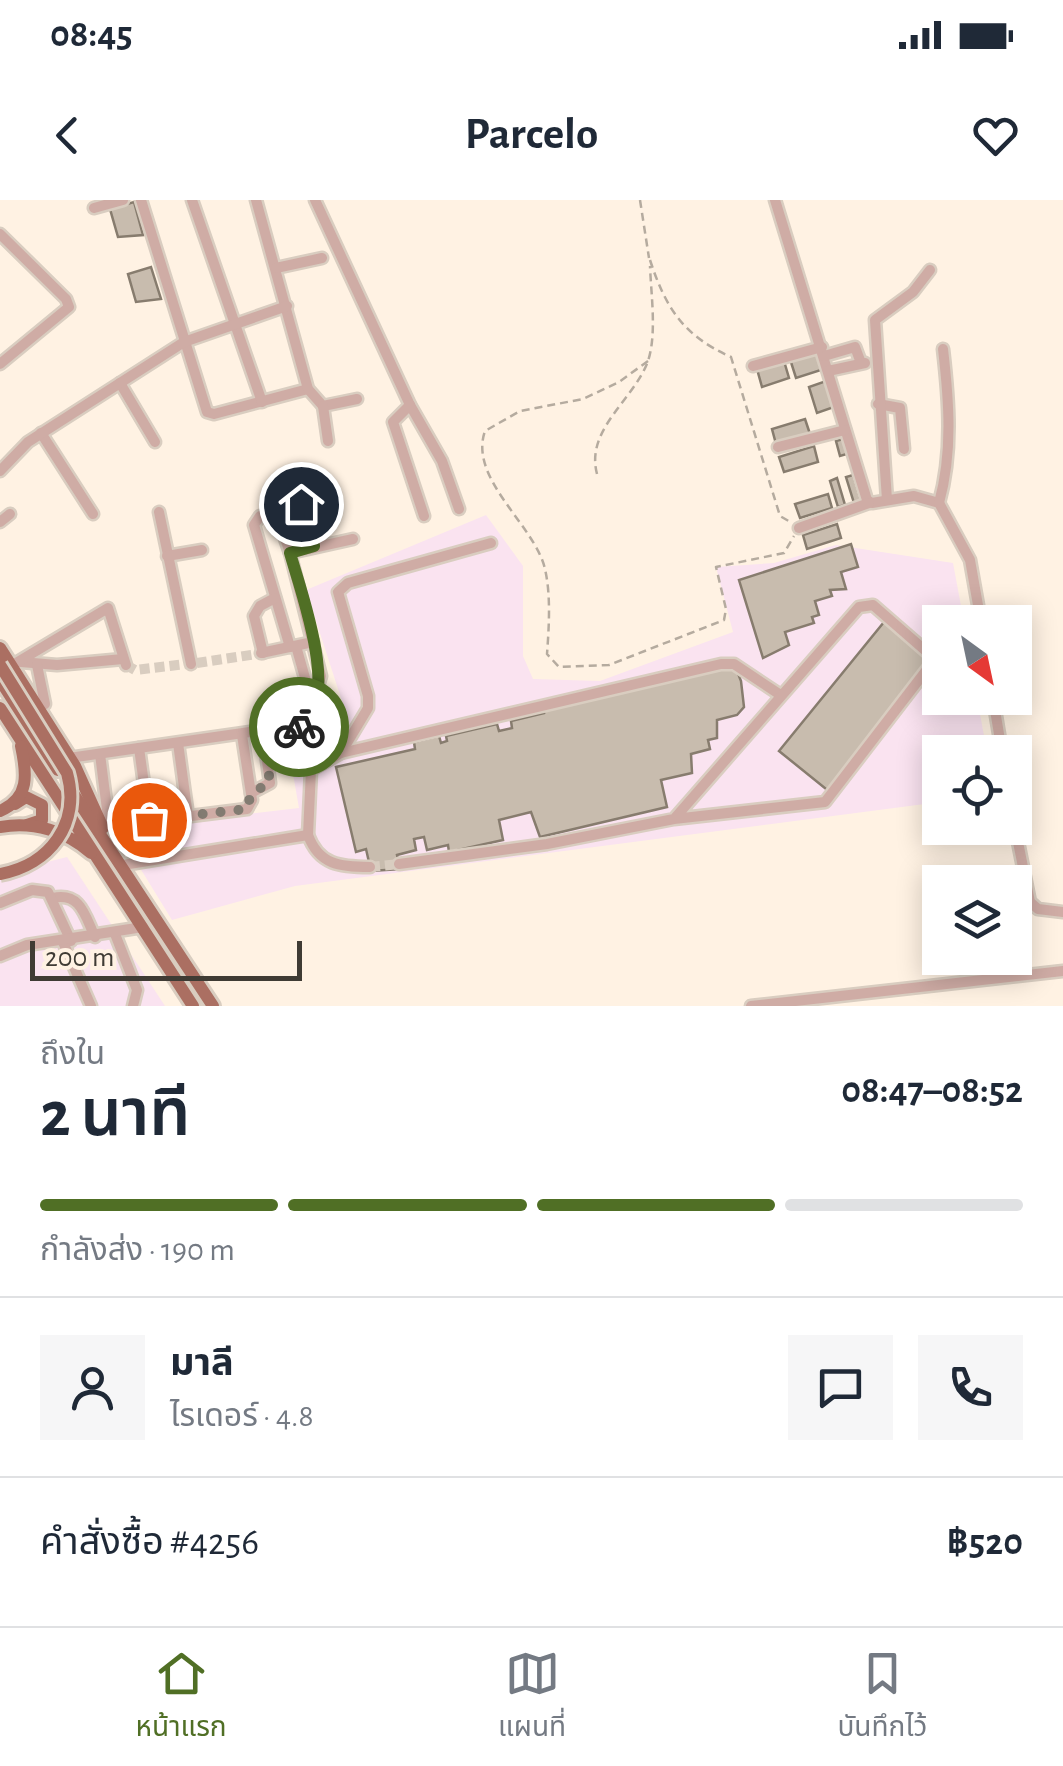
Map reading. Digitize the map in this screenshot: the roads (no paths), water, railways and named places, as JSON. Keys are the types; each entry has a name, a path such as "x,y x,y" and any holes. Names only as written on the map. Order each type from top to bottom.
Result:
{"main road":[{"path":"0,648 70,758 135,888"},
{"path":"0,874 30,865 57,842 70,814 72,792 67,773 10,664"},
{"path":"0,680 213,1006"},
{"path":"0,708 193,1006"},
{"path":"6,808 26,780 19,736"},
{"path":"0,827 42,820 42,805 26,797 6,808"},
{"path":"28,825 69,838 101,862"}],"street":[{"path":"94,208 123,200"},
{"path":"141,200 206,412 214,414 308,389"},
{"path":"192,200 262,402"},
{"path":"256,200 308,389 322,406 328,441"},
{"path":"315,200 410,405 442,461 459,509"},
{"path":"775,200 869,503"},
{"path":"0,234 66,299 69,307 0,364"},
{"path":"276,268 322,258"},
{"path":"887,500 876,363 878,314 913,292 930,270"},
{"path":"0,471 40,434 184,342 287,306"},
{"path":"753,366 854,347 860,363"},
{"path":"943,349 949,404 946,470 938,503 970,560 978,605"},
{"path":"828,370 876,363"},
{"path":"120,383 155,442"},
{"path":"322,406 357,399"},
{"path":"878,404 900,408 904,449"},
{"path":"410,405 393,422 424,516"},
{"path":"778,447 845,430"},
{"path":"40,434 93,514"},
{"path":"799,528 869,503 914,496 938,503"},
{"path":"313,706 254,524 260,516 276,512 284,502 298,501 314,546"},
{"path":"159,512 191,664"},
{"path":"70,758 306,724 321,676 276,512"},
{"path":"0,522 10,514"},
{"path":"290,553 354,539"},
{"path":"340,753 368,708 368,696 338,592 348,583 491,543"},
{"path":"167,556 202,550"},
{"path":"275,598 260,606 254,616 260,653 314,642"},
{"path":"399,864 529,848 674,819 825,802 936,662 928,650 867,604 848,615 674,819"},
{"path":"108,608 125,662 38,665 10,664 108,608"},
{"path":"370,867 342,867 329,862 319,856 308,834 311,770 340,753 721,664 734,664 779,694"},
{"path":"38,665 45,704"},
{"path":"251,793 270,783 263,732"},
{"path":"100,754 106,826 240,812 250,805 251,793 242,735"},
{"path":"178,743 188,816"},
{"path":"139,748 149,820"},
{"path":"122,866 308,834"},
{"path":"1019,845 1030,902 1038,909 1063,912"},
{"path":"0,903 32,890 53,898 68,896 78,901 95,937"},
{"path":"53,898 91,1006"},
{"path":"0,956 27,945 114,934 143,926"},
{"path":"114,934 137,990 133,1006"},
{"path":"751,1006 1063,970"}],"tunnel":[{"path":"197,663 257,654"},
{"path":"126,665 135,670 186,664"},
{"path":"370,867 399,864"}]}
